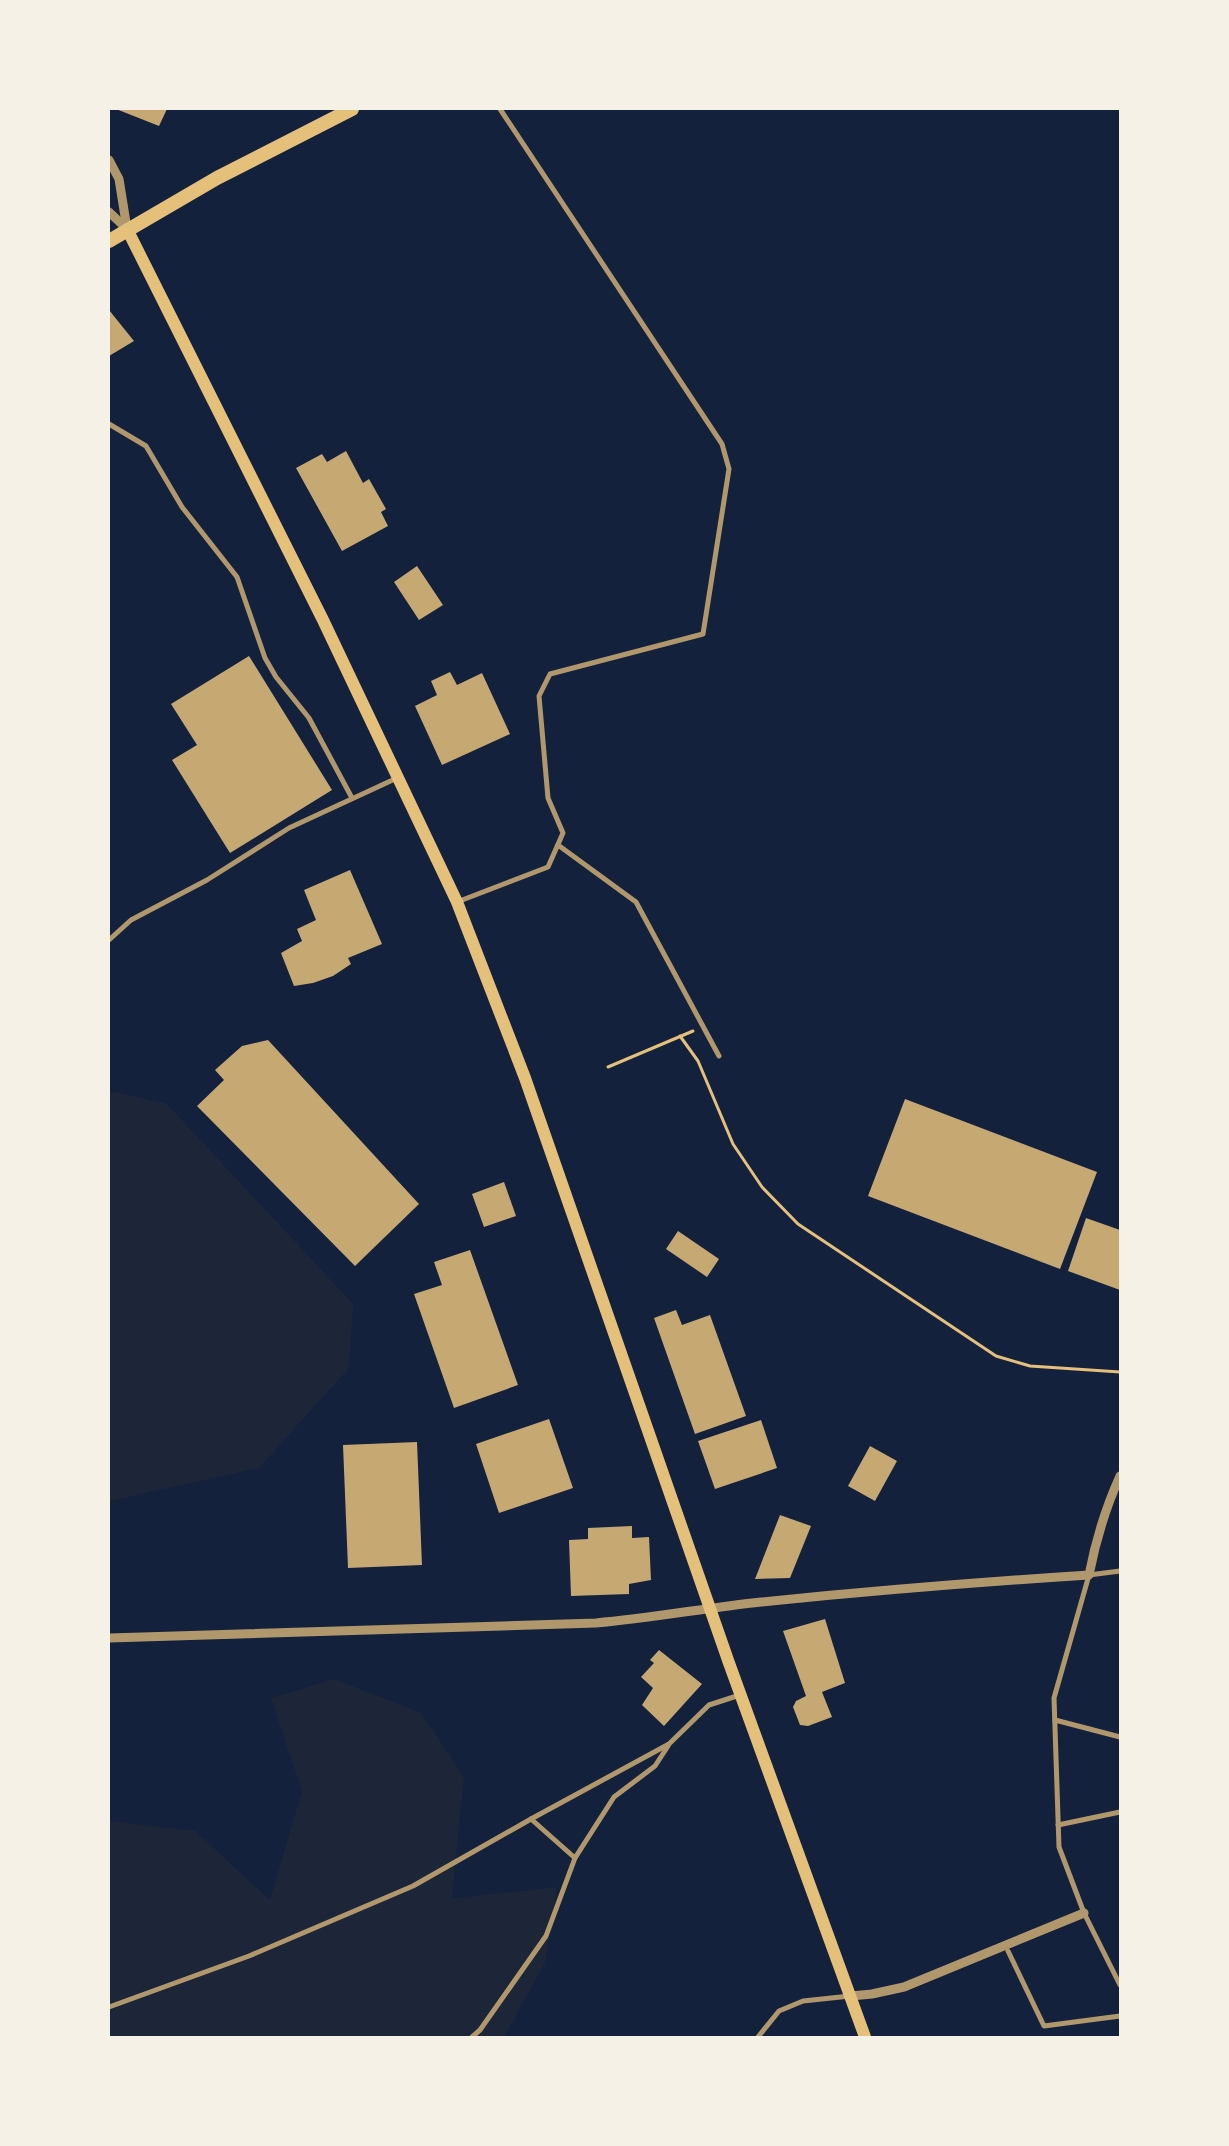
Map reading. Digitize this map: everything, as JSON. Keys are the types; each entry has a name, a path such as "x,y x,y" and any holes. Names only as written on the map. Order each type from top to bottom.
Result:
{"highway":[{"path":"109,240 226,173 352,109"}],"main road":[{"path":"127,230 323,620 457,902 524,1078 710,1609 865,2037"}],"street":[{"path":"457,902 548,867 563,833 548,798 539,696 550,674 703,634 729,469 722,444 500,109"},
{"path":"109,160 119,179 127,230"},
{"path":"109,212 127,230"},
{"path":"109,424 146,446 182,507 237,577 265,658 276,677 309,718 352,798"},
{"path":"109,940 131,920 207,880 288,828 398,777"},
{"path":"558,845 636,902 719,1056"},
{"path":"1120,1476 1099,1525 1089,1574 1054,1698 1060,1847 1084,1913 1120,1985"},
{"path":"109,1638 596,1623 652,1618 710,1609 971,1582 1120,1571"},
{"path":"472,2037 480,2030 546,1936 575,1858 614,1797 655,1766 669,1744 709,1705 741,1695"},
{"path":"1055,1720 1120,1737"},
{"path":"109,2007 249,1956 414,1886 531,1819 669,1744"},
{"path":"1058,1825 1120,1812"},
{"path":"531,1819 575,1858"},
{"path":"758,2037 778,2012 804,2001 872,1994 904,1986 1084,1913"},
{"path":"1008,1951 1044,2026 1120,2016"}],"path":[{"path":"608,1067 703,1026"},
{"path":"680,1036 698,1061 733,1144 762,1187 798,1224 996,1356 1030,1366 1120,1372"}],"shaded area":[{"path":"114,1092 167,1104 353,1304 349,1368 259,1468 109,1501 109,1094"},
{"path":"334,1679 421,1713 464,1777 452,1899 557,1887 545,1963 504,2037 109,2037 109,1821 195,1831 270,1900 302,1791 271,1698"}],"building":[{"path":"116,109 167,109 159,126"},
{"path":"109,310 134,341 109,356"},
{"path":"346,451 363,483 369,479 386,509 381,512 388,526 342,551 296,468 322,454 327,462"},
{"path":"417,566 443,605 419,620 394,582"},
{"path":"249,656 332,790 230,853 172,760 197,745 171,704"},
{"path":"450,672 457,685 482,673 510,734 442,765 415,706 437,695 431,681"},
{"path":"350,870 382,944 348,958 351,964 333,976 313,983 294,986 281,953 302,941 297,929 316,920 304,890"},
{"path":"268,1040 419,1204 355,1266 197,1106 224,1080 215,1070 242,1046"},
{"path":"905,1099 1097,1172 1060,1269 868,1196"},
{"path":"504,1182 516,1216 484,1227 472,1194"},
{"path":"1086,1218 1120,1230 1120,1290 1068,1271"},
{"path":"678,1231 719,1259 707,1277 666,1249"},
{"path":"470,1250 518,1385 454,1408 414,1294 442,1285 434,1262"},
{"path":"676,1310 682,1325 710,1315 746,1416 695,1434 654,1318"},
{"path":"549,1419 573,1488 499,1513 476,1444"},
{"path":"761,1420 777,1468 715,1489 698,1441"},
{"path":"417,1442 422,1565 348,1568 343,1445"},
{"path":"870,1446 897,1461 875,1501 848,1486"},
{"path":"780,1515 811,1526 790,1578 755,1579"},
{"path":"632,1526 632,1538 649,1537 651,1580 629,1584 629,1594 571,1596 569,1540 588,1539 588,1528"},
{"path":"825,1619 845,1683 822,1692 832,1717 808,1726 800,1725 793,1707 796,1701 806,1696 783,1631"},
{"path":"659,1650 702,1684 664,1726 642,1705 653,1688 641,1677 654,1663 650,1660"}]}
